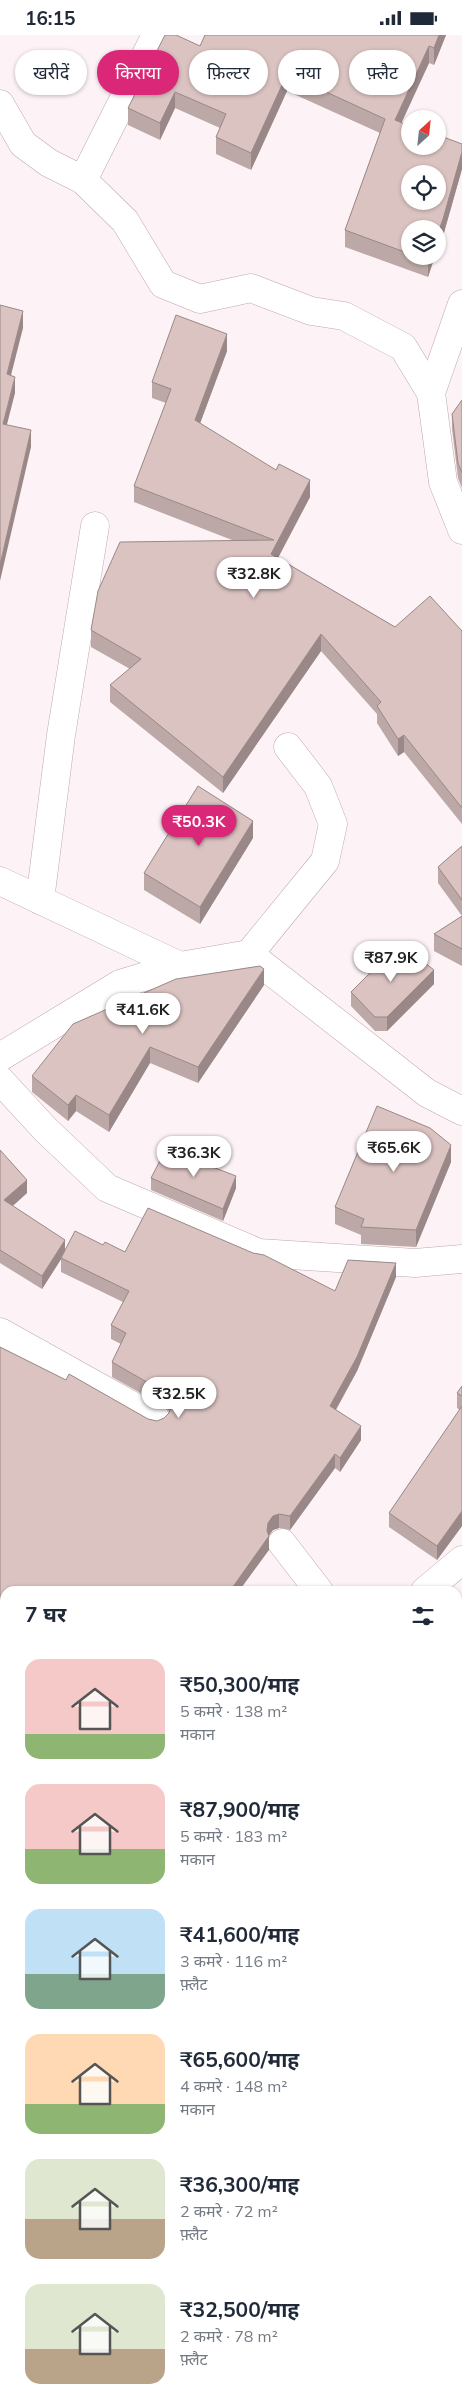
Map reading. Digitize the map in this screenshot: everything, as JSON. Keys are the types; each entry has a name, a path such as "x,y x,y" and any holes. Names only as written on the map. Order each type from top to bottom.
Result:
{"street":[{"path":"83,180 156,35"},
{"path":"0,104 23,144 49,163 83,180 125,221 163,284 200,299 251,288 311,311 344,317 404,347 431,393 443,481 462,531"},
{"path":"431,393 462,305"},
{"path":"40,901 61,735 95,526"},
{"path":"0,1057 120,983 180,966 249,954 325,861 334,824 318,785 288,747"},
{"path":"0,881 180,966"},
{"path":"249,954 427,1093 462,1111"},
{"path":"0,1080 45,1129 107,1188 259,1253 415,1263 462,1259"},
{"path":"0,1332 156,1419"},
{"path":"282,1543 314,1586"},
{"path":"431,1586 462,1560"}],"building":[{"path":"165,35 176,35 200,46 205,35 439,35 434,48 429,46 416,74 416,50 349,50 349,95 406,95 395,120 401,122 401,155 446,155 446,138 462,144 462,152 446,208 446,165 401,165 401,210 446,210 443,220 401,220 401,251 345,230 385,119 333,95 339,95 339,50 278,50 278,94 251,153 216,137 226,114 179,94 179,50 157,50"},
{"path":"135,95 174,95 160,123 128,108"},
{"path":"0,305 23,311 7,374 15,377 3,424 31,430 0,565"},
{"path":"176,315 227,334 195,420 276,470 279,464 310,480 271,554 395,627 430,596 462,631 462,808 404,735 398,739 377,706 381,702 321,634 223,777 110,685 141,659 91,630 98,591 120,542 274,540 134,486 171,389 152,382"},
{"path":"462,400 462,473 458,463 452,414"},
{"path":"198,786 253,821 200,907 144,873"},
{"path":"462,846 462,900 438,867"},
{"path":"462,916 462,949 434,934"},
{"path":"394,949 403,958 411,952 434,970 387,1017 375,1017 351,992"},
{"path":"260,966 264,969 198,1067 150,1047 109,1115 76,1095 68,1105 32,1076 73,1024 176,979"},
{"path":"377,1106 430,1128 451,1145 416,1230 361,1227 364,1219 335,1207"},
{"path":"166,1149 236,1176 223,1209 151,1178"},
{"path":"0,1150 27,1180 4,1200 65,1240 42,1276 0,1250"},
{"path":"148,1208 253,1253 264,1255 335,1291 348,1260 396,1263 357,1357 330,1406 361,1426 340,1458 335,1454 290,1516 279,1514 273,1516 268,1523 267,1531 269,1536 234,1586 0,1586 0,1347 66,1380 69,1374 148,1419 157,1421 169,1413 172,1404 164,1392 112,1362 126,1333 111,1325 129,1291 61,1258 75,1231 103,1245 105,1242 125,1252"},
{"path":"462,1386 462,1396 457,1393"},
{"path":"462,1406 462,1511 437,1546 389,1513"}]}
